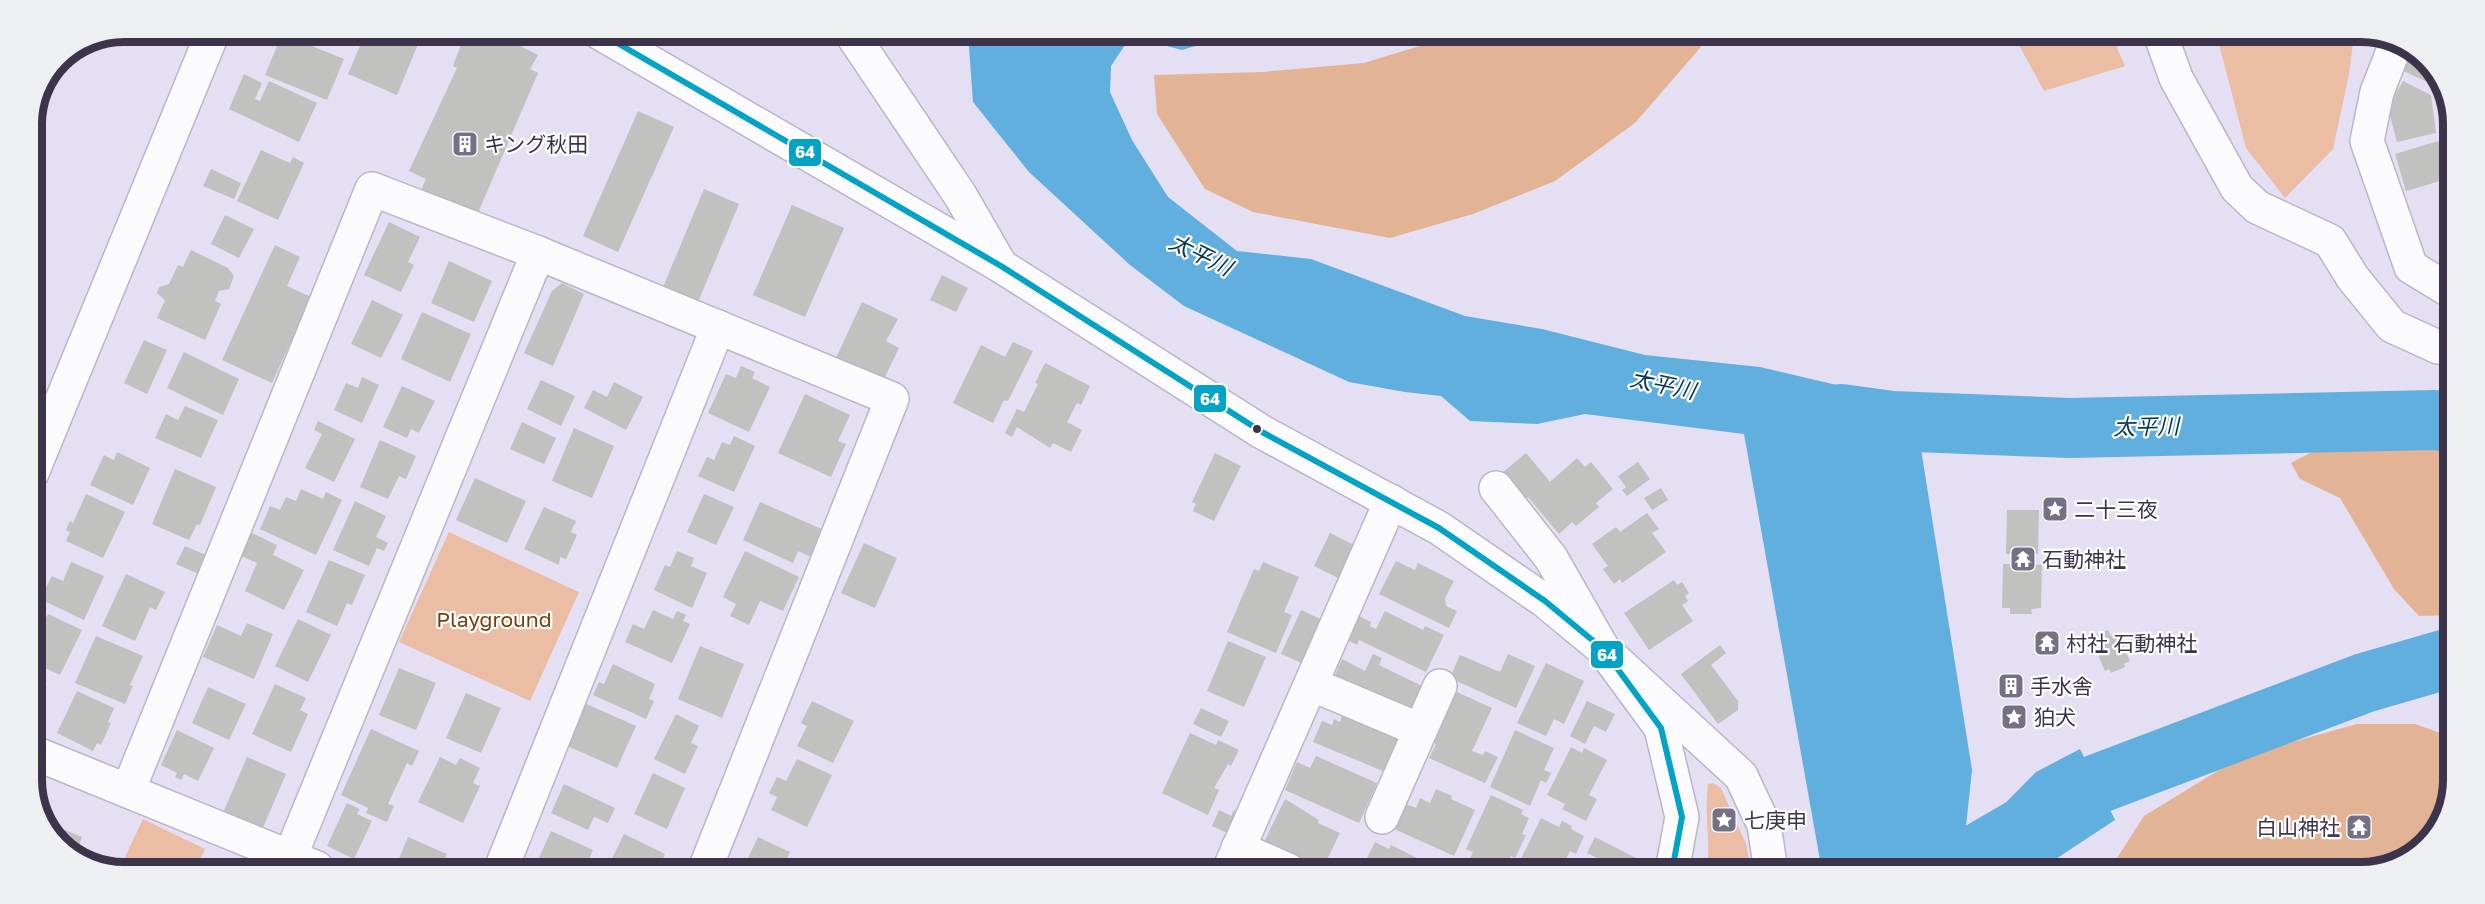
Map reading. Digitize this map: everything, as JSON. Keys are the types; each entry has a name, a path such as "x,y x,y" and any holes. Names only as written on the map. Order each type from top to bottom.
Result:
{"street":[{"path":"42,449 209,42"},
{"path":"615,42 1001,266 1262,432 1439,528 1545,601 1604,649 1741,776 1764,825 1770,862"},
{"path":"857,42 960,195 1001,266"},
{"path":"2163,42 2176,78 2238,189 2257,207 2330,241 2353,278 2392,326 2443,348"},
{"path":"2394,49 2377,92 2367,141 2410,267 2443,287"},
{"path":"128,791 372,189 538,253 892,399 708,862"},
{"path":"303,862 538,253"},
{"path":"503,862 718,327"},
{"path":"1496,488 1701,739"},
{"path":"1249,862 1234,859 1391,501"},
{"path":"1551,558 1604,649 1661,728 1682,817 1674,862"},
{"path":"1311,684 1420,730"},
{"path":"1382,817 1440,686"},
{"path":"42,756 301,862"}],"green space":[{"path":"2017,42 2115,42 2125,66 2044,91"},
{"path":"2219,42 2353,42 2349,74 2333,149 2285,198 2246,148"},
{"name":"Playground","path":"449,532 579,592 530,701 399,642"},
{"path":"1713,783 1721,788 1746,844 1749,862 1707,862 1708,784"},
{"path":"143,819 205,849 199,862 123,862"}],"shaded area":[{"path":"1433,42 1703,42 1635,123 1555,181 1473,214 1390,238 1253,212 1205,189 1157,114 1154,75 1262,72 1364,63"},
{"path":"2422,436 2443,442 2443,615 2419,616 2394,589 2340,498 2300,479 2291,463 2310,453"},
{"path":"2357,724 2415,724 2443,734 2443,780 2439,806 2426,830 2407,848 2392,856 2372,861 2114,862 2144,816 2242,756"}],"water":[{"path":"969,42 1127,42 1111,66 1110,92 1132,140 1168,197 1237,251 1311,259 1465,316 1542,329 1645,355 1760,367 1922,405 1921,449 1972,770 1964,845 2036,772 2080,749 2115,820 2051,862 1820,862 1744,434 1585,414 1537,424 1470,421 1441,396 1349,382 1184,306 1130,265 1029,172 973,102"},
{"path":"1152,42 1209,42 1182,50"}],"building":[{"path":"279,42 302,42 344,59 327,100 265,75"},
{"path":"362,42 419,42 397,95 348,74"},
{"name":"キング秋田","path":"462,42 513,42 538,55 530,69 538,73 477,215 421,190 426,179 409,171 457,68 453,66"},
{"path":"2401,53 2419,66 2433,85 2395,67"},
{"path":"244,74 262,83 255,99 260,101 269,81 317,103 299,142 229,109"},
{"path":"2403,81 2431,95 2436,133 2397,142 2388,108"},
{"path":"638,111 674,127 618,252 583,236"},
{"path":"2438,141 2443,156 2443,180 2406,191 2395,154"},
{"path":"261,150 290,163 293,157 304,163 278,220 237,201"},
{"path":"211,169 241,183 234,199 203,186"},
{"path":"704,189 739,204 698,302 663,287"},
{"path":"792,205 844,228 805,317 753,295"},
{"path":"225,215 254,229 239,258 211,244"},
{"path":"389,222 420,237 408,262 414,265 401,292 364,275"},
{"path":"275,245 300,257 287,286 311,297 272,383 222,360"},
{"path":"191,250 228,268 234,276 229,289 219,291 215,301 221,304 205,340 157,318 165,300 157,293 159,287 169,284 178,265 183,267"},
{"path":"449,261 492,281 474,322 431,303"},
{"path":"942,275 968,288 956,312 930,300"},
{"path":"562,283 584,294 553,366 524,353 552,291"},
{"path":"372,300 403,315 381,358 351,344"},
{"path":"862,302 898,319 886,341 899,348 881,385 835,360"},
{"path":"422,312 471,334 450,382 401,359"},
{"path":"144,340 167,350 147,394 124,383"},
{"path":"1013,342 1033,351 1008,401 1004,400 993,423 953,403 981,345 1005,357"},
{"path":"184,352 239,379 223,415 167,388"},
{"path":"1045,363 1090,386 1081,405 1077,403 1067,422 1082,430 1071,452 1053,443 1050,448 1017,427 1012,437 1005,433 1017,409 1024,412 1038,384 1035,383"},
{"path":"741,366 755,372 752,378 770,387 749,432 708,413 726,374 736,378"},
{"path":"362,377 379,385 362,423 334,410 346,383 358,388"},
{"path":"541,380 575,396 561,426 527,409"},
{"path":"614,382 643,397 626,430 584,408 593,390 607,397"},
{"path":"402,386 435,401 419,433 411,429 407,438 383,427"},
{"path":"805,394 850,415 838,441 846,444 831,477 778,453"},
{"path":"185,406 218,420 201,458 155,438 166,414 178,420"},
{"path":"318,421 355,439 334,482 305,468 322,434 314,430"},
{"path":"522,422 556,438 544,464 510,449"},
{"path":"574,428 614,446 592,498 552,481"},
{"path":"734,436 755,446 734,492 698,476 707,457 714,460 722,442 730,445"},
{"path":"380,440 416,456 406,479 399,476 388,499 360,487"},
{"path":"117,452 150,468 133,505 90,485 104,455 114,460"},
{"path":"1215,453 1241,466 1214,521 1193,511 1196,504 1192,502"},
{"path":"1526,453 1550,482 1577,458 1585,467 1591,462 1613,489 1596,503 1599,507 1576,526 1572,522 1559,534 1528,497 1524,501 1501,474"},
{"path":"1638,462 1650,479 1627,496 1622,490 1626,487 1618,476"},
{"path":"175,469 216,487 200,525 197,524 189,540 152,524"},
{"path":"475,478 526,501 507,543 456,520"},
{"path":"1661,488 1668,500 1652,510 1644,498"},
{"path":"301,489 323,499 326,492 342,500 316,555 260,529 270,506 280,510 286,497 296,501"},
{"path":"86,494 125,512 103,558 66,541 70,532 66,530 70,521 73,523"},
{"path":"704,494 734,507 716,545 687,532"},
{"path":"355,501 386,516 376,537 388,543 384,551 377,548 369,566 333,550"},
{"path":"760,502 824,530 811,557 798,551 793,563 743,540"},
{"path":"544,507 576,521 571,532 577,535 566,559 560,557 559,565 524,549"},
{"name":"石動神社","path":"2007,510 2039,510 2038,554 2031,554 2030,564 2042,565 2041,608 2031,609 2032,614 2010,614 2010,608 2002,608 2003,564 2015,564 2015,554 2006,554"},
{"path":"1647,513 1659,529 1652,533 1666,552 1622,583 1620,579 1614,584 1603,569 1608,566 1592,544 1616,527 1620,532"},
{"path":"250,532 277,545 273,555 304,570 284,610 245,591 257,563 239,555"},
{"path":"1330,533 1356,546 1340,579 1314,566"},
{"path":"864,543 897,558 875,608 841,593"},
{"path":"185,546 210,557 201,575 176,564"},
{"path":"677,551 694,558 691,566 707,573 692,608 654,590 665,565 670,567"},
{"path":"745,551 799,577 783,611 760,601 749,625 730,616 736,604 723,597"},
{"path":"329,560 365,575 352,605 347,603 337,626 306,612"},
{"path":"1396,561 1415,570 1418,563 1454,581 1445,598 1446,606 1457,611 1449,628 1379,594"},
{"path":"71,562 104,576 84,620 42,600 42,595 52,576 63,581"},
{"path":"1263,562 1299,577 1284,612 1292,615 1276,653 1227,632 1254,569 1259,571"},
{"path":"126,574 165,592 156,610 150,607 135,641 102,626"},
{"path":"1674,580 1677,585 1682,582 1689,593 1685,596 1688,601 1682,605 1693,621 1649,650 1624,613"},
{"path":"653,610 673,619 677,611 686,615 683,621 690,624 672,663 625,642 633,624 644,629"},
{"path":"1301,610 1327,622 1306,665 1281,654"},
{"path":"1385,611 1423,630 1425,626 1444,635 1426,672 1359,640 1357,645 1345,639 1357,615 1371,622 1370,626 1376,629"},
{"path":"48,614 82,630 60,675 42,667 42,627"},
{"path":"298,619 331,635 308,682 275,666"},
{"path":"247,623 273,634 254,679 203,657 217,625 241,636"},
{"path":"2108,630 2112,637 2118,635 2130,661 2124,664 2125,667 2111,673 2109,669 2105,671 2095,648 2100,646 2096,635"},
{"path":"96,636 143,656 130,685 133,686 125,704 75,683"},
{"path":"1228,641 1266,657 1244,707 1207,691"},
{"path":"1720,645 1726,653 1711,665 1738,701 1738,710 1718,724 1681,674"},
{"path":"700,646 744,664 722,718 678,699"},
{"path":"1373,654 1382,658 1379,665 1422,686 1409,711 1335,675 1342,659 1365,671"},
{"path":"1508,654 1535,666 1516,708 1450,678 1460,655 1500,672"},
{"path":"1546,663 1584,681 1564,724 1554,719 1546,736 1517,723"},
{"path":"613,664 655,684 649,699 654,701 646,719 593,695 599,682 604,684"},
{"path":"399,668 436,683 416,730 379,715"},
{"path":"42,678 47,680 42,691"},
{"name":"手水舎","path":"2008,679 2016,680 2015,693 2007,692"},
{"path":"275,684 306,698 300,710 308,714 291,752 252,734"},
{"path":"208,687 246,704 229,740 192,723"},
{"path":"77,691 114,708 108,722 111,723 101,745 97,743 93,751 57,733"},
{"path":"1457,692 1492,708 1472,751 1483,755 1485,751 1498,757 1485,783 1429,758 1436,744 1430,741"},
{"path":"466,693 501,708 481,753 446,738"},
{"path":"812,701 854,721 833,763 797,746 807,726 801,723"},
{"path":"1587,701 1615,714 1606,732 1594,726 1585,744 1570,736"},
{"path":"584,703 636,726 617,768 565,745"},
{"path":"1201,708 1229,721 1221,737 1193,724"},
{"path":"676,714 699,726 691,743 698,746 685,774 654,759"},
{"path":"1342,716 1389,736 1391,731 1405,737 1390,774 1313,742 1322,721 1332,725 1334,719 1340,722"},
{"path":"371,729 419,751 412,766 407,763 388,804 394,806 387,822 366,813 368,808 341,795"},
{"path":"177,730 214,748 198,781 184,774 181,780 175,777 177,773 161,765"},
{"path":"1515,730 1554,748 1544,770 1551,773 1546,783 1541,780 1530,806 1490,787"},
{"path":"1190,733 1216,745 1218,740 1239,750 1231,766 1228,764 1214,788 1219,790 1208,815 1162,793"},
{"path":"1571,747 1582,753 1584,748 1607,760 1589,795 1597,799 1586,821 1562,809 1565,804 1547,795"},
{"path":"1316,756 1377,783 1359,823 1285,790 1297,762 1310,768"},
{"path":"247,757 286,774 262,830 223,813"},
{"path":"440,757 456,765 460,758 480,768 473,783 480,786 463,823 418,802"},
{"path":"797,759 832,775 807,827 771,810 777,797 769,793 777,777 786,781"},
{"path":"653,773 685,788 667,829 634,814"},
{"path":"564,784 615,808 608,823 594,817 588,830 551,813"},
{"path":"1436,789 1475,810 1454,856 1392,828 1403,803 1416,808 1420,798 1430,803"},
{"path":"1491,795 1523,810 1521,814 1529,818 1522,834 1526,835 1515,858 1511,856 1508,862 1468,862 1473,852 1466,849"},
{"path":"1285,799 1319,820 1318,823 1340,833 1326,862 1301,862 1263,844"},
{"path":"347,803 360,809 357,814 372,821 354,859 327,846"},
{"path":"1219,810 1231,816 1234,810 1243,815 1234,836 1212,826"},
{"path":"1541,818 1559,827 1562,821 1584,836 1576,854 1570,851 1564,862 1519,862"},
{"path":"57,827 82,837 78,848"},
{"path":"551,831 593,850 588,862 537,862"},
{"path":"624,834 665,854 661,862 610,862"},
{"path":"408,837 447,854 444,862 398,862"},
{"path":"758,837 790,852 785,862 746,862"},
{"path":"1595,837 1636,858 1634,862 1605,862 1587,853"},
{"path":"1375,842 1389,849 1391,845 1425,862 1365,862"},
{"path":"2342,856 2354,862 2333,862 2335,858 2340,861"}],"waterway":[{"name":"太平川","path":"1841,414 1892,421 2069,428 2443,421"},
{"name":"太平川","path":"1963,862 2097,784 2364,683 2443,660"}],"transit line":[{"name":"64","path":"615,42 1001,266 1262,432 1439,528 1545,601 1603,649 1661,728 1682,817 1674,862"}],"place":[{"name":"キング秋田","path":"465,144"},
{"name":"二十三夜","path":"2055,509"},
{"name":"石動神社","path":"2023,559"},
{"name":"村社 石動神社","path":"2047,643"},
{"name":"手水舎","path":"2011,686"},
{"name":"狛犬","path":"2014,717"},
{"name":"七庚申","path":"1724,820"},
{"name":"白山神社","path":"2359,827"}]}
